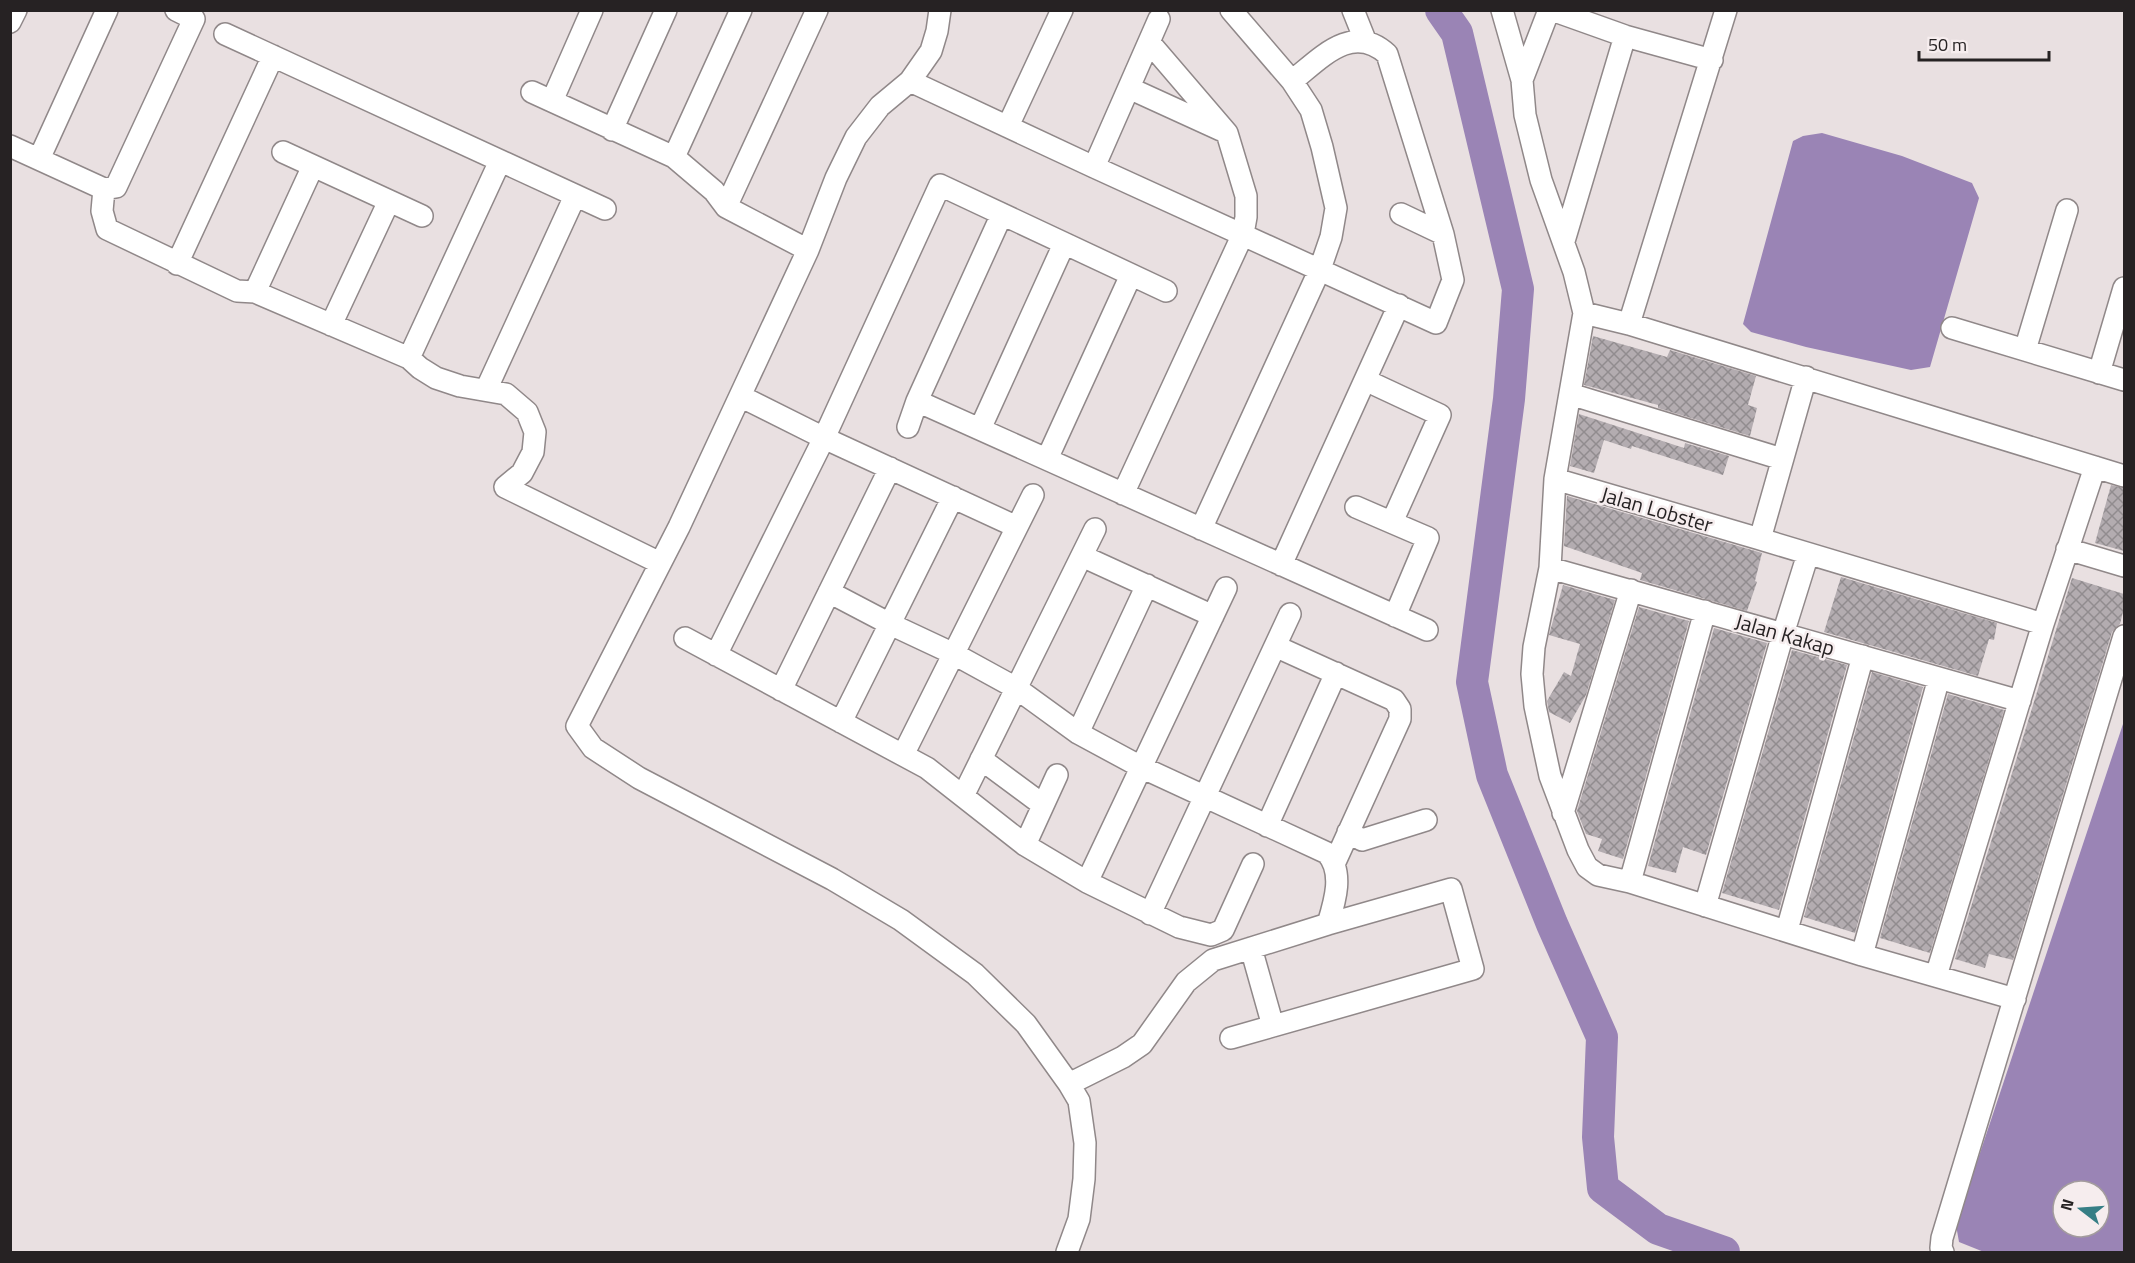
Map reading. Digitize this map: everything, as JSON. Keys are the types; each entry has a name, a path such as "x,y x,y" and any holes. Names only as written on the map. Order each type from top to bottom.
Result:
{"street":[{"path":"10,22 16,10"},
{"path":"39,159 107,10"},
{"path":"10,146 104,189 116,187 194,19 176,10"},
{"path":"552,101 592,10"},
{"path":"612,129 666,10"},
{"path":"674,157 741,10"},
{"path":"726,207 817,10"},
{"path":"940,10 931,51 910,81 880,106 856,138 836,178 808,250 740,396 660,563 577,726 593,748 639,778 832,879 902,920 975,974 1026,1024 1079,1101 1085,1143 1084,1179 1079,1219 1067,1252"},
{"path":"1008,126 1062,10"},
{"path":"1201,529 1320,269 1331,237 1336,208 1311,110 1292,81 1231,10"},
{"path":"1353,10 1365,40"},
{"path":"1502,10 1522,80 1526,115 1541,180 1575,272 1584,313 1555,479 1550,568 1534,647 1532,674 1535,706 1550,776 1578,850 1587,867 1598,875 1630,882 1862,955 2015,999"},
{"path":"1522,80 1551,10 1625,36 1712,60"},
{"path":"1629,324 1726,10"},
{"path":"1094,167 1159,19"},
{"path":"225,34 605,210"},
{"path":"1564,241 1625,36"},
{"path":"910,81 1436,323 1453,280 1443,234 1387,54 1378,45 1365,40 1349,42 1332,50 1292,81"},
{"path":"1123,494 1243,234 1246,218 1246,196 1227,133 1149,42"},
{"path":"177,264 273,56"},
{"path":"1128,88 1227,133"},
{"path":"532,92 674,157 714,191 726,207 808,250"},
{"path":"283,152 422,216"},
{"path":"409,358 500,160"},
{"path":"255,292 313,166"},
{"path":"716,655 824,438 940,185 1166,291"},
{"path":"104,189 102,212 107,229 237,291 255,292 409,358 436,378 460,386 506,394 527,412 535,432 533,452 522,473 505,487 660,563"},
{"path":"486,390 575,196"},
{"path":"331,325 389,201"},
{"path":"2025,350 2067,210"},
{"path":"908,427 917,401 1002,214"},
{"path":"1401,214 1443,234"},
{"path":"980,429 1064,243"},
{"path":"1047,459 1131,275"},
{"path":"2099,373 2124,288"},
{"path":"1281,564 1399,305"},
{"path":"1584,313 1629,324 1806,377 2124,476"},
{"path":"1952,328 2124,381"},
{"path":"1760,539 1806,377"},
{"path":"1365,380 1440,415 1392,522"},
{"path":"1570,394 1782,459"},
{"path":"740,396 824,438 1017,527"},
{"path":"917,401 1427,630"},
{"path":"1936,976 2043,624 2095,467"},
{"path":"781,690 890,468"},
{"name":"Jalan Lobster","path":"1555,479 2043,624"},
{"path":"903,755 1033,495"},
{"path":"841,722 953,497"},
{"path":"1356,507 1428,538 1395,616"},
{"path":"963,796 1095,529"},
{"path":"2067,549 2124,566"},
{"path":"1705,906 1808,554"},
{"path":"1082,556 1214,616"},
{"name":"Jalan Kakap","path":"1550,568 2020,701"},
{"path":"1078,733 1147,585"},
{"path":"1087,882 1226,588"},
{"path":"1563,813 1631,590"},
{"path":"829,592 954,654 1016,688 1078,733 1141,767 1327,854 1335,862"},
{"path":"1630,882 1705,611"},
{"path":"1150,914 1290,614"},
{"path":"685,638 927,768 1025,845 1087,882 1179,927 1211,935 1223,930 1253,864"},
{"path":"1943,1252 1942,1238 2124,641"},
{"path":"1275,646 1394,700 1400,709 1400,719 1335,862 1337,873 1333,909 1328,924"},
{"path":"1787,930 1863,656"},
{"path":"1267,826 1336,673"},
{"path":"1862,955 1939,678"},
{"path":"981,759 1043,805"},
{"path":"1025,845 1057,775"},
{"path":"1348,832 1362,840 1426,820"},
{"path":"1069,1084 1123,1057 1142,1044 1186,982 1213,960 1451,889 1473,969 1231,1038"},
{"path":"1251,948 1273,1026"}],"shaded area":[{"path":"1822,133 1902,156 1972,183 1979,198 1930,367 1911,370 1806,347 1751,332 1743,324 1793,141 1803,136"},
{"path":"2124,721 2124,1252 1984,1252 1959,1242 1956,1225"}],"building":[{"path":"1593,336 1667,357 1670,350 1756,376 1748,405 1757,408 1750,436 1658,408 1658,405 1584,385"},
{"path":"1579,414 1684,448 1685,443 1729,456 1723,475 1632,446 1631,449 1604,440 1594,473 1570,466"},
{"path":"2111,485 2124,488 2124,551 2095,543"},
{"path":"1567,496 1762,553 1755,581 1757,582 1747,611 1640,580 1642,573 1564,546"},
{"path":"1841,577 1997,623 1994,640 1989,639 1978,676 1824,632"},
{"path":"2072,578 2124,594 2124,608 2120,624 2112,632 2013,960 1989,954 1985,968 1955,959"},
{"path":"1563,585 1615,600 1586,695 1570,723 1549,712 1547,701 1564,672 1571,676 1580,644 1549,635"},
{"path":"1639,607 1689,621 1623,859 1598,851 1602,839 1586,834 1577,811"},
{"path":"1714,628 1767,643 1706,855 1683,847 1676,873 1648,866"},
{"path":"1792,650 1847,665 1779,910 1722,893"},
{"path":"1872,672 1923,687 1855,933 1804,917"},
{"path":"1948,694 2004,710 1930,953 1880,938"}],"waterway":[{"path":"1441,10 1457,33 1518,289 1509,399 1472,682 1492,775 1552,924 1602,1037 1598,1137 1603,1188 1658,1229 1724,1252"}]}
